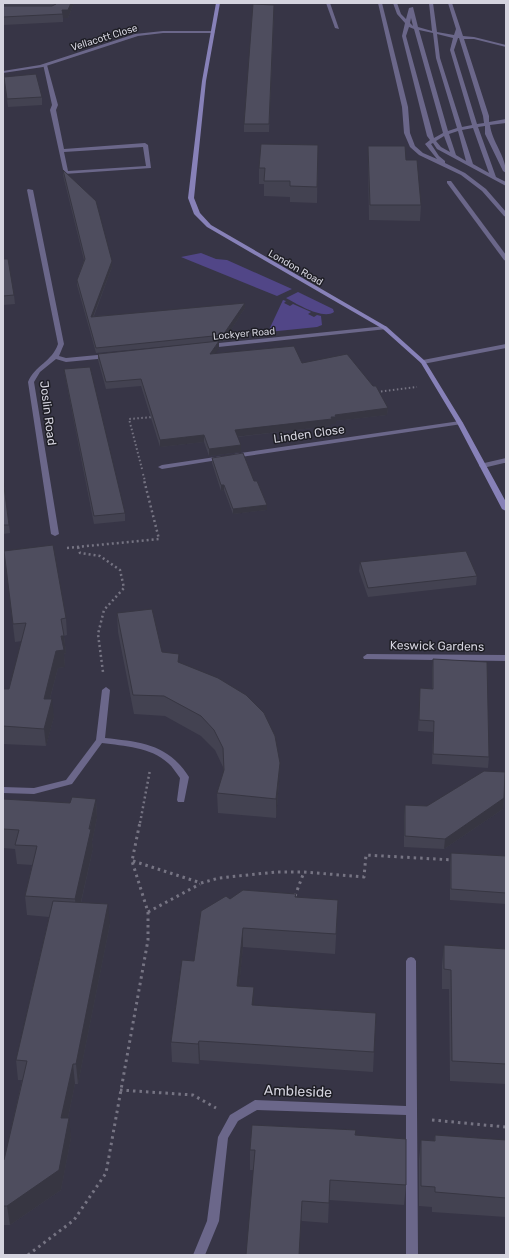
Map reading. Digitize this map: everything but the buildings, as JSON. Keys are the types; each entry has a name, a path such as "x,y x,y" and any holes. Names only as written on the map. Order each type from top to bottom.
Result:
{"street":[{"name":"London Road","path":"218,3 204,81 191,198 197,214 209,226 385,328 423,362 460,423 506,509"},
{"path":"328,3 337,28"},
{"path":"395,3 400,14 411,27 486,40 506,46"},
{"path":"431,3 438,58 470,164"},
{"path":"450,3 458,28 458,36 486,116 488,134 506,171"},
{"path":"382,4 405,107 407,133 413,147 421,154 463,174 484,190 506,215"},
{"path":"411,6 404,36 416,88 430,136 439,148 506,184"},
{"path":"411,6 446,133 454,156"},
{"name":"Vellacott Close","path":"3,72 45,64 137,35 163,32 212,32"},
{"path":"458,36 452,50 475,126 494,178"},
{"path":"45,64 55,105 53,110 61,151 66,173 149,168 145,145 61,151"},
{"path":"452,168 437,157 428,144 446,133 506,121"},
{"path":"449,182 506,260"},
{"path":"30,190 61,344 56,357 66,360 114,355"},
{"name":"Lockyer Road","path":"201,347 385,328"},
{"path":"423,362 506,346"},
{"name":"Joslin Road","path":"55,534 31,382 33,375 56,357"},
{"name":"Linden Close","path":"162,467 460,423"},
{"path":"483,466 506,460"},
{"name":"Keswick Gardens","path":"367,657 506,658"},
{"path":"3,790 34,791 69,782 100,740 106,690"},
{"path":"100,740 136,745 154,750 171,761 185,777 181,800"},
{"path":"411,960 412,1255"},
{"name":"Ambleside","path":"199,1255 213,1221 223,1137 234,1118 255,1105 412,1115"}],"path":[{"path":"78,547 80,553 100,556 120,570 124,588 104,610 98,634 106,690"},
{"path":"28,1255 74,1220 106,1173 148,940 148,912 132,861 154,750"},
{"path":"148,912 201,883 226,877 276,872 304,872 364,877 366,855 459,860"},
{"path":"132,861 201,883"},
{"path":"293,900 304,872"},
{"path":"120,1090 193,1095 234,1118"},
{"path":"412,1115 506,1127"}],"shaded area":[{"path":"201,253 216,259 227,260 292,289 277,296 181,257"},
{"path":"298,292 333,309 334,312 329,314 317,313 286,298"},
{"path":"283,300 286,301 284,303 290,306 293,304 311,312 308,314 314,317 317,315 321,316 322,325 317,327 268,332"}]}
